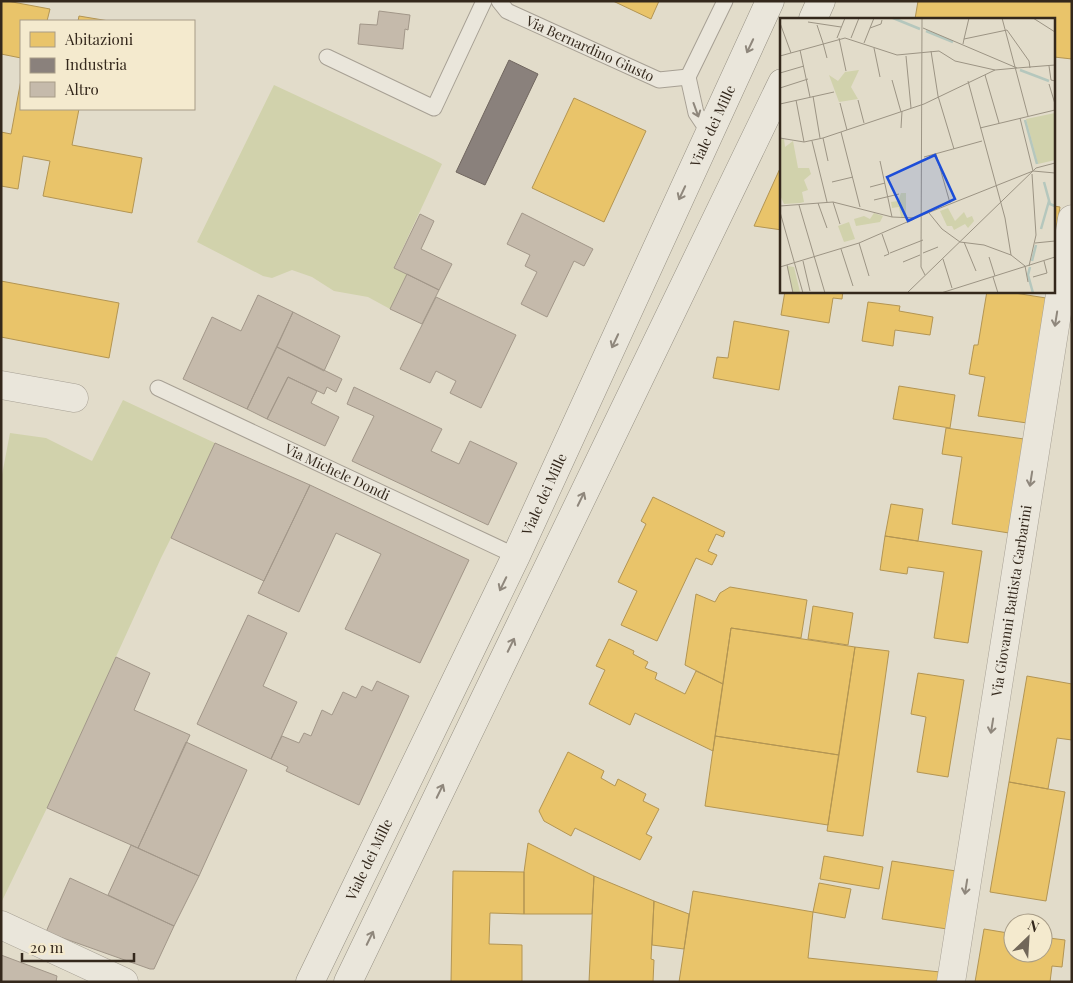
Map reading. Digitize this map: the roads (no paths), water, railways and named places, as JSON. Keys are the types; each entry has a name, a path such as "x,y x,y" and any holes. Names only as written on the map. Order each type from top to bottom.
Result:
{"main road":[{"name":"Viale dei Mille","path":"310,982 516,556 770,1"},
{"path":"813,18 821,1"},
{"path":"348,982 780,87"},
{"name":"Via Giovanni Battista Garbarini","path":"951,982 1072,219"},
{"path":"1,385 74,398"},
{"path":"1,925 124,982"}],"lane":[{"path":"327,57 434,108 484,1"},
{"name":"Via Bernardino Giusto","path":"499,1 508,11 659,80 688,77"},
{"path":"710,134 696,113 688,77 725,1"},
{"name":"Via Michele Dondi","path":"158,388 516,556"}]}
